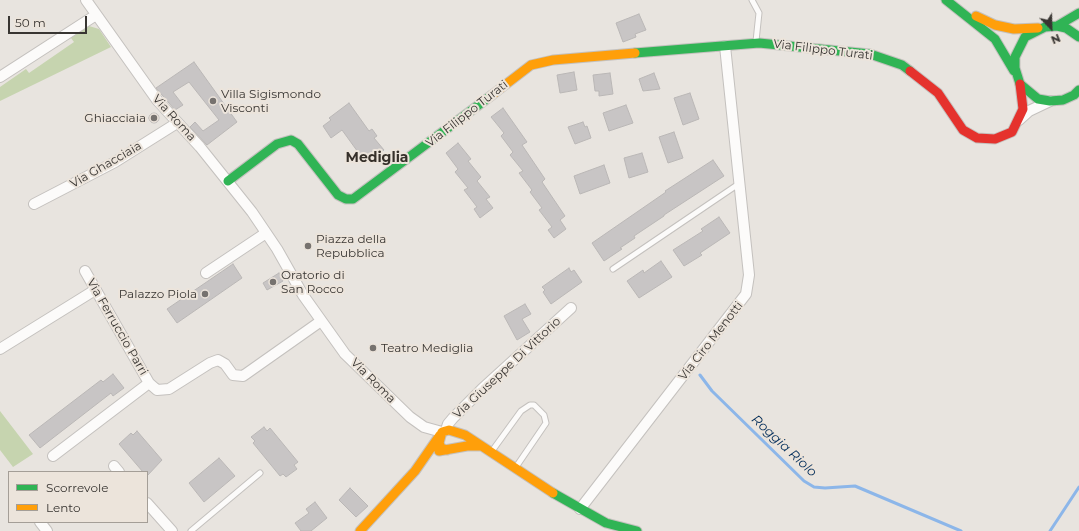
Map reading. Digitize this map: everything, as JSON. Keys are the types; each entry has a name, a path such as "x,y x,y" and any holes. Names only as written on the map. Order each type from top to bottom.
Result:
{"street":[{"name":"Via Roma","path":"86,0 151,93 228,181 266,233 321,321 346,354 399,407 424,427 468,437 545,489 606,523 637,531"},
{"path":"946,0 995,25 1021,30 1057,26 1066,28 1079,37"},
{"path":"946,0 995,39 1019,81 1028,92 1038,99 1050,101 1079,99"},
{"path":"1057,26 1079,13"},
{"path":"0,77 96,15"},
{"path":"1018,122 1023,109 1015,62 1019,46 1025,37 1034,31 1045,27"},
{"name":"Via Filippo Turati","path":"228,181 277,144 291,140 298,144 338,195 346,199 353,199 362,194 534,63 592,56 756,43 870,54 902,65 923,80 938,93 963,130 977,138 995,139 1012,132 1018,122 1029,111 1050,101"},
{"name":"Via Ciro Menotti","path":"580,509 741,304 746,294 749,275 725,46"},
{"path":"1063,100 1074,95 1079,90"},
{"name":"Via Ghacciaia","path":"34,204 115,162 177,123"},
{"path":"206,273 266,233"},
{"name":"Via Ferruccio Parri","path":"85,271 149,383 157,390 169,389 210,363 218,360 225,364 233,375 243,376 321,321"},
{"path":"0,349 95,290"},
{"name":"Via Giuseppe Di Vittorio","path":"360,531 424,461 453,418 482,389 571,308"},
{"name":"Via Ferruccio Parri","path":"52,456 149,383"},
{"path":"450,450 457,446 459,440 457,434 445,432 439,445 450,450 466,446 481,446"},
{"name":"Via Giuseppe Di Vittorio","path":"424,461 437,453 450,450"},
{"path":"148,504 172,531"},
{"path":"41,523 47,531"}],"lane":[{"name":"Via Filippo Turati","path":"752,0 759,13 756,43"},
{"path":"614,269 740,183"},
{"path":"491,452 521,410 530,405 534,405 544,415 546,423 515,468"},
{"path":"191,531 260,473"}],"green space":[{"path":"89,26 99,29 111,47 0,101 0,87 26,69 29,73 74,42 71,38"},
{"path":"0,411 33,454 13,467 0,450"}],"building":[{"path":"639,14 646,30 635,34 636,37 623,42 616,23"},
{"name":"Villa Sigismondo Visconti","path":"194,62 237,122 207,145 190,127 195,122 203,131 219,120 189,82 173,92 183,105 175,110 156,88"},
{"path":"574,72 577,90 560,93 557,75"},
{"path":"610,73 613,94 599,96 599,91 595,91 593,75"},
{"path":"654,73 660,89 643,91 639,79"},
{"path":"690,93 699,119 683,125 674,98"},
{"path":"349,103 369,131 372,129 377,136 374,138 384,150 369,161 365,157 363,159 342,130 331,138 323,126 331,120 329,118"},
{"path":"626,105 633,123 609,131 603,113"},
{"path":"503,108 527,142 522,145 545,179 542,182 565,216 560,220 566,229 554,238 548,230 552,227 539,210 542,208 530,192 532,190 519,173 523,171 510,155 513,152 501,136 504,133 491,117"},
{"name":"Ghiacciaia","path":"152,113 156,113 158,114 158,122 152,123 149,120 149,116"},
{"path":"583,122 585,127 587,126 591,138 575,144 568,127"},
{"path":"674,132 683,158 668,163 659,137"},
{"path":"458,143 471,159 468,161 481,177 477,181 490,197 486,199 493,208 480,218 474,209 477,207 464,190 468,188 455,172 458,169 446,153"},
{"path":"642,153 648,172 629,178 624,158"},
{"path":"713,160 724,176 634,236 635,238 620,248 622,249 604,261 592,243 666,192 665,191"},
{"path":"604,165 610,183 580,194 574,176"},
{"path":"719,217 730,233 700,253 702,255 684,266 673,250 703,231 701,229"},
{"path":"661,261 672,277 639,298 627,281 643,270 644,273"},
{"name":"Palazzo Piola","path":"233,264 242,278 177,323 167,309"},
{"path":"569,268 571,272 574,270 582,282 551,304 543,292 545,290 542,287"},
{"name":"Oratorio di San Rocco","path":"279,273 283,281 267,290 263,283"},
{"path":"525,304 531,314 522,319 530,332 517,340 504,316"},
{"path":"113,374 124,388 113,396 111,393 40,448 29,435 101,380 103,382"},
{"path":"264,427 267,431 270,428 298,462 294,465 297,469 286,477 283,474 280,476 253,443 255,441 251,437"},
{"path":"137,431 162,460 148,475 148,471 142,471 119,444 131,433 133,435"},
{"path":"219,458 235,476 204,502 189,483"},
{"path":"350,488 368,506 356,517 339,500"},
{"path":"315,502 327,518 311,531 301,531 295,523 309,513 306,509"}],"waterway":[{"name":"Roggia Riolo","path":"700,375 712,391 804,481 814,487 825,488 855,486 961,531"},
{"name":"Roggia Riolo","path":"1050,531 1079,487"}],"traffic: fast":[{"path":"946,0 995,39 1014,71"},
{"path":"1057,26 1079,13"},
{"path":"1079,37 1066,28 1057,26 1045,27 1025,37 1015,57 1015,68 1020,84 1038,99 1050,101 1063,100 1074,95 1079,90"},
{"path":"635,53 759,43 870,54 902,65 910,71"},
{"path":"228,181 277,144 291,140 298,144 338,195 346,199 353,199 492,95"},
{"path":"553,493 606,523 637,531"}],"traffic: slow":[{"path":"976,16 995,25 1014,29 1038,28"},
{"path":"492,95 531,65 553,60 635,53"},
{"path":"447,450 441,448 439,443 442,432 449,430 465,435 553,493"},
{"path":"360,531 415,471 440,435"},
{"path":"439,451 467,446 481,446"}],"traffic: jam":[{"path":"910,71 938,93 963,130 977,138 995,139 1012,132 1023,109 1020,84"}],"place":[{"name":"Villa Sigismondo Visconti","path":"213,101"},
{"name":"Ghiacciaia","path":"154,118"},
{"name":"Piazza della Repubblica","path":"308,246"},
{"name":"Oratorio di San Rocco","path":"273,282"},
{"name":"Palazzo Piola","path":"205,294"},
{"name":"Teatro Mediglia","path":"373,348"}],"district":[{"name":"Mediglia","path":"377,158"}]}
